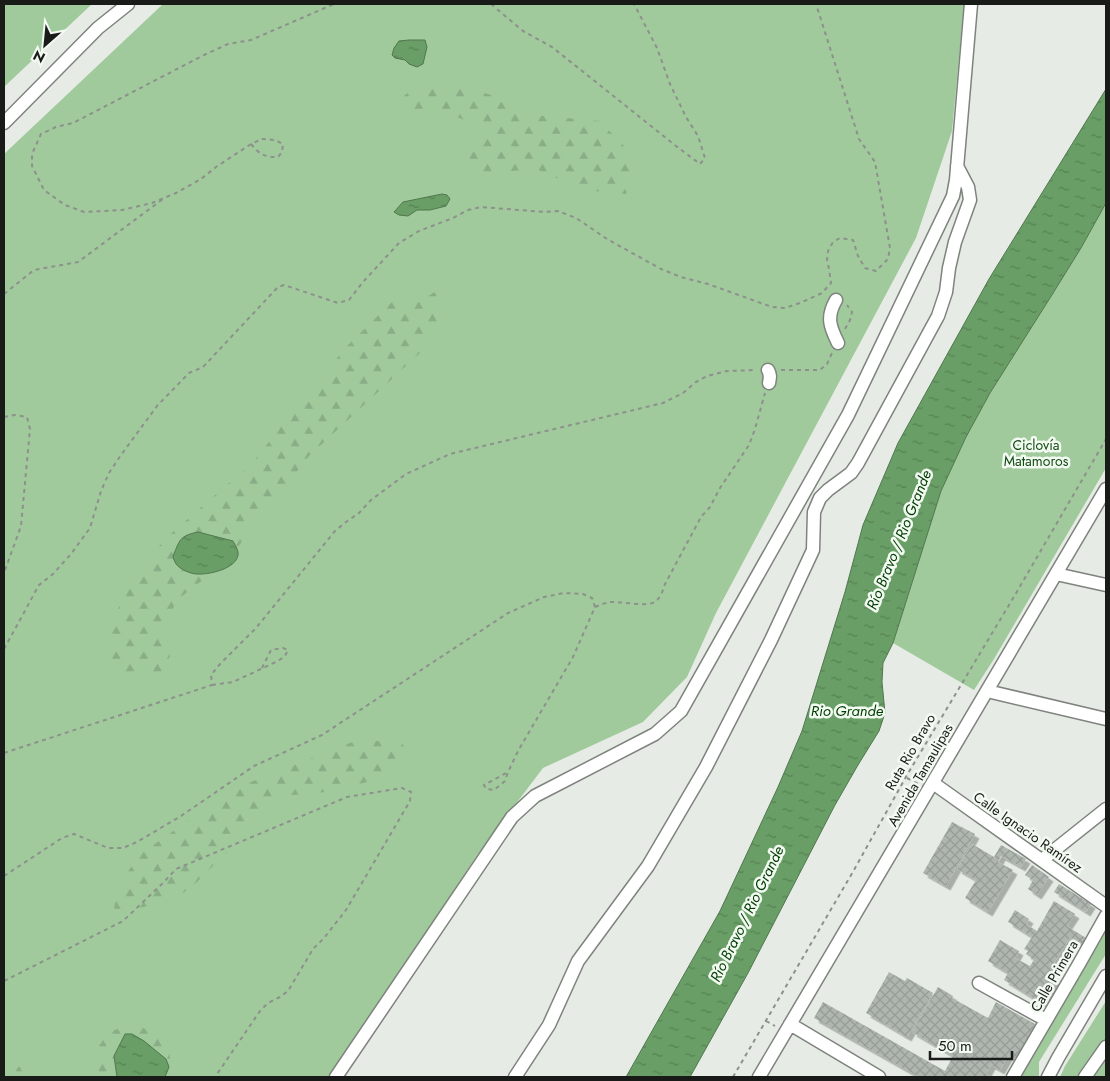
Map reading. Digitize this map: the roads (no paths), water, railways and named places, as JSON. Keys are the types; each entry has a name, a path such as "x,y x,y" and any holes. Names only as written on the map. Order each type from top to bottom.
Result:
{"street":[{"path":"4,122 98,28 128,4"},
{"path":"336,1077 512,817 535,796 655,734 681,711 848,415 953,196 972,4"},
{"path":"515,1077 549,1025 578,961 648,866 706,767 771,640 813,550 814,512 820,498 850,473 858,463 938,316 946,292 954,242 970,200 968,187 957,166"},
{"path":"836,300 831,309 830,319 838,344"},
{"name":"Avenida Tamaulipas","path":"759,1077 1106,489"},
{"path":"1056,574 1106,585"},
{"path":"987,691 1106,719"},
{"name":"Calle Ignacio Ramírez","path":"933,783 1106,906"},
{"path":"1042,860 1106,808"},
{"name":"Calle Primera","path":"1012,1077 1106,916"},
{"path":"1048,1077 1106,976"},
{"path":"980,983 1046,1020"},
{"path":"790,1024 879,1077"},
{"path":"1084,1077 1106,1047"}],"water":[{"path":"425,40 427,47 423,64 417,67 392,55 399,41"},
{"name":"Rio Grande","path":"1106,89 1106,203 1081,248 990,393 966,437 941,491 893,643 883,663 882,682 885,713 879,731 835,805 748,973 690,1077 626,1077 720,911 778,787 802,731 845,592 863,525 898,443 989,279"},
{"path":"442,194 447,195 450,199 446,206 430,210 417,210 408,216 399,215 394,212 403,202"},
{"path":"198,532 233,541 238,552 236,560 221,570 202,574 194,574 180,568 173,556 179,542 187,535"},
{"path":"125,1034 132,1034 144,1041 166,1059 169,1067 165,1077 117,1077 114,1056"}],"park label":[{"name":"Ciclovía Matamoros","path":"1036,454"}],"water label":[{"name":"Río Bravo / Rio Grande","path":"899,540"},
{"name":"Río Bravo / Rio Grande","path":"747,914"}]}
